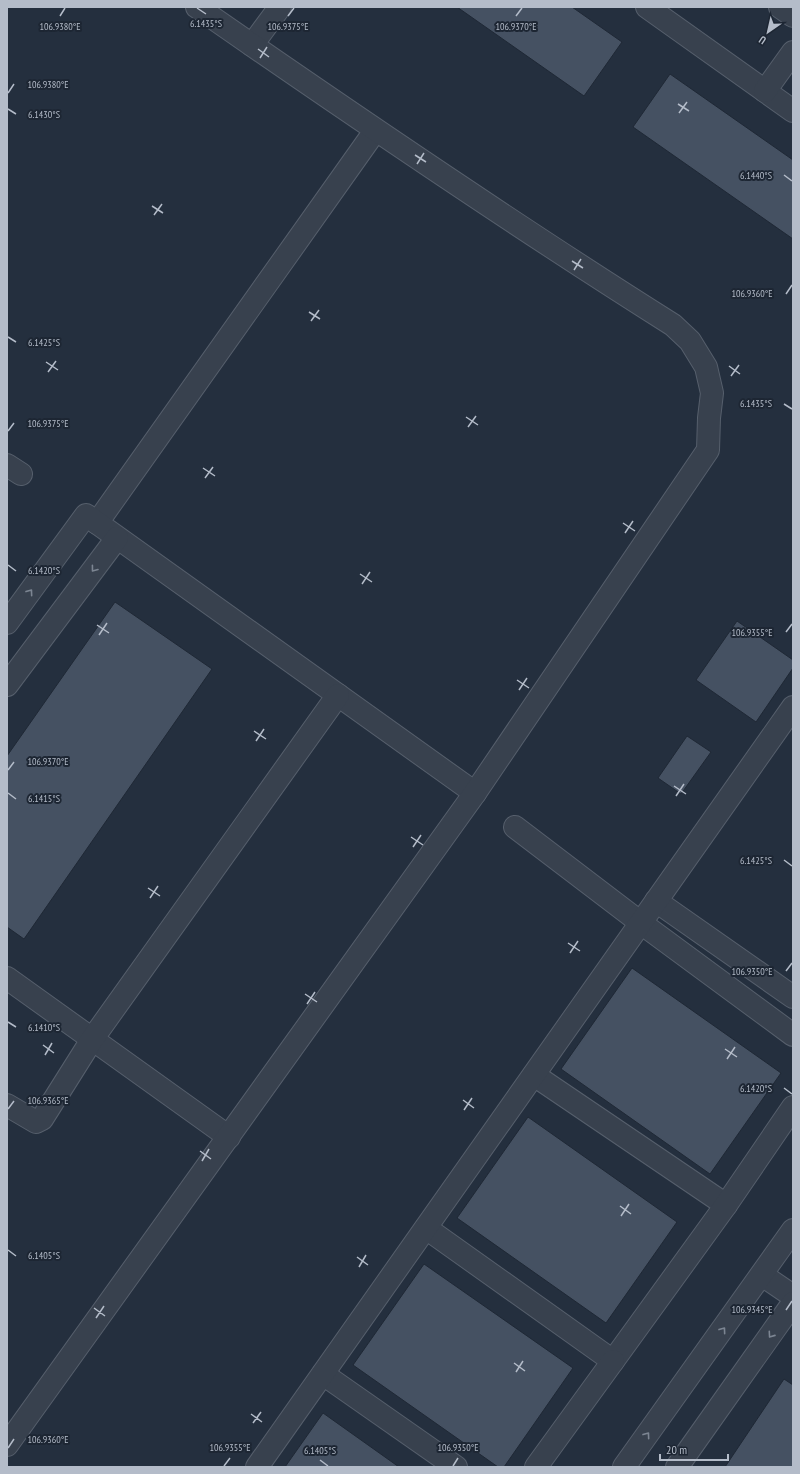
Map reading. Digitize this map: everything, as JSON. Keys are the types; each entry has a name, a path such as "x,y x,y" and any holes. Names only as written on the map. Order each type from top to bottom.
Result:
{"lane":[{"path":"7,1445 475,793 708,450 709,418 712,392 706,367 690,341 672,325 550,248 375,130 197,7"},
{"path":"252,45 280,7"},
{"path":"647,7 793,111"},
{"path":"780,7 793,16"},
{"path":"765,91 793,52"},
{"path":"7,623 92,519 375,130"},
{"path":"92,519 475,793"},
{"path":"7,685 117,538"},
{"path":"7,1105 36,1122 42,1120 93,1038 338,695"},
{"path":"257,1467 793,707"},
{"path":"515,826 641,923 793,1035"},
{"path":"656,901 793,997"},
{"path":"7,978 93,1038 229,1137"},
{"path":"534,1075 726,1204"},
{"path":"536,1467 726,1204 793,1107"},
{"path":"426,1228 613,1360"},
{"path":"624,1467 793,1230"},
{"path":"762,1275 793,1296"},
{"path":"677,1467 793,1303"},
{"path":"323,1374 456,1467"}],"building":[{"path":"457,7 572,7 622,42 584,96"},
{"path":"670,74 793,160 793,239 633,127"},
{"path":"115,602 212,669 24,939 7,927 7,756"},
{"path":"737,621 793,660 793,668 756,722 696,680"},
{"path":"687,736 711,752 681,794 658,778"},
{"path":"632,968 781,1073 710,1174 561,1069"},
{"path":"528,1117 677,1222 606,1323 457,1218"},
{"path":"424,1264 573,1368 504,1467 498,1467 353,1365"},
{"path":"784,1379 793,1385 793,1467 725,1467"},
{"path":"323,1413 399,1467 285,1467"}]}
